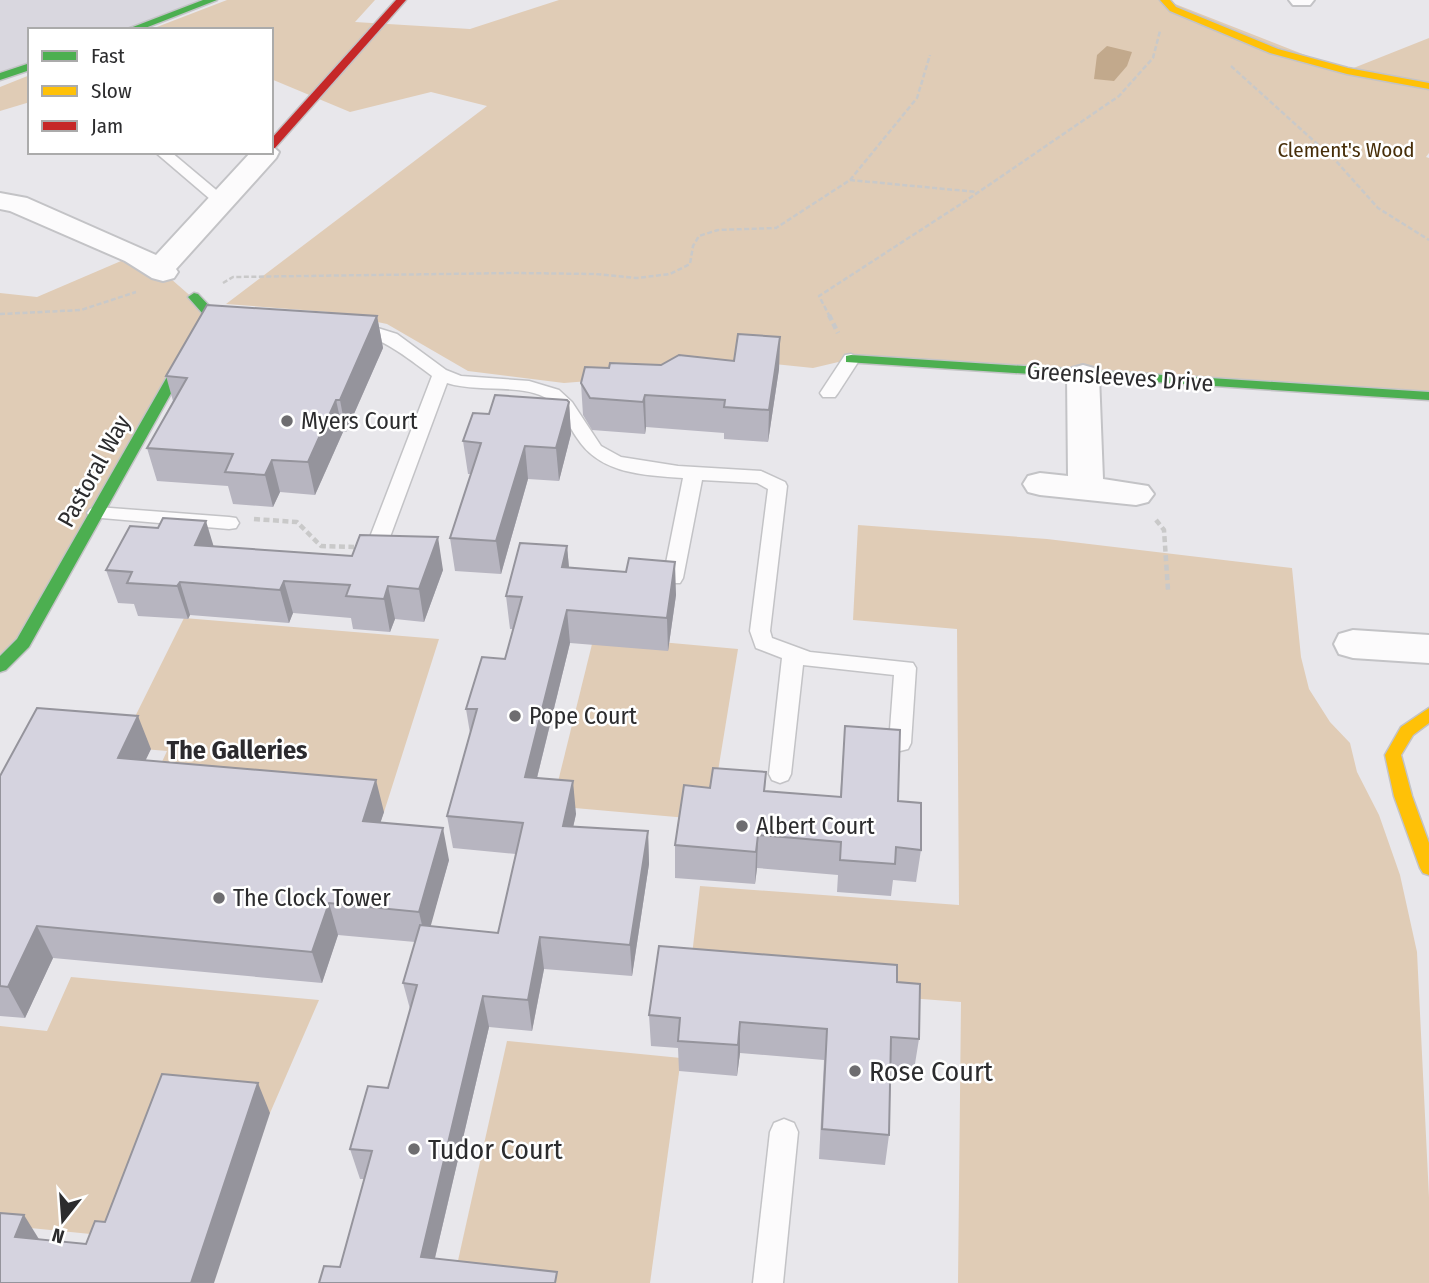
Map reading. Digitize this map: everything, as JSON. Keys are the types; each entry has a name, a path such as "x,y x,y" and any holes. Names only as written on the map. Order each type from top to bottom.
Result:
{"street":[{"path":"135,28 212,0"},
{"path":"273,144 401,0"},
{"path":"1165,0 1173,9 1274,51 1346,71 1429,86"},
{"path":"0,77 28,67"},
{"path":"0,201 17,204 135,254 161,270 264,154"},
{"name":"Pastoral Way","path":"0,666 23,643 216,313 194,297"},
{"name":"Greensleeves Drive","path":"851,359 1429,397"},
{"path":"1083,375 1086,488"},
{"path":"1040,484 1136,494"},
{"path":"1353,644 1429,649"},
{"path":"1429,714 1407,731 1393,755 1403,796 1429,867"}],"lane":[{"path":"164,154 222,201"},
{"path":"338,323 371,328 405,345 441,374 469,383 527,388 568,398 586,438 603,457 640,468 761,477 778,486 760,631 763,643 793,656 905,668 900,743"},
{"path":"829,393 851,359"},
{"path":"380,537 441,374"},
{"path":"673,578 694,472"},
{"path":"97,513 229,523"},
{"path":"780,774 793,656"},
{"path":"768,1283 784,1132"}],"path":[{"path":"851,359 819,296 1119,96 1153,58 1157,41"},
{"path":"221,279 515,273 595,274 637,278 670,274 690,264 698,236 718,230 776,228 850,180 917,98 930,55"},
{"path":"1230,65 1336,161 1378,208 1429,240"},
{"path":"850,180 978,192"},
{"path":"194,297 233,277"},
{"path":"0,314 81,310 137,292"},
{"path":"1136,494 1164,530 1168,590"},
{"path":"229,523 248,518 297,522 321,546 373,548 380,537"}],"shaded area":[{"path":"0,0 212,0 135,28 28,28 28,67 0,77"},
{"path":"1107,46 1132,52 1127,66 1114,81 1094,79 1097,55"}],"green space":[{"name":"Clement's Wood","path":"227,0 375,0 355,22 470,29 559,0 1165,0 1346,71 1429,38 1429,153 1426,157 1429,158 1429,396 851,359 813,368 755,362 638,377 564,383 468,371 387,324 329,312 226,304 487,106 431,92 350,112 273,80 273,28 154,28"},
{"path":"28,76 28,103 0,111 0,87"},
{"path":"135,255 163,272 210,313 0,666 0,293 37,297"},
{"path":"858,525 1047,539 1292,568 1301,657 1309,689 1330,722 1350,743 1357,772 1379,815 1400,875 1417,952 1429,1197 1429,1283 958,1283 961,1002 689,981 700,886 959,905 957,629 853,620"},
{"path":"184,618 439,639 384,812 148,792 167,751 120,747"},
{"path":"594,636 738,649 710,820 552,806"},
{"path":"71,977 319,1000 270,1113 191,1100 141,1239 0,1225 0,1026 47,1031"},
{"path":"507,1041 681,1058 650,1283 453,1283"}],"building":[{"name":"Myers Court","path":"207,305 377,316 340,400 336,400 308,462 272,460 265,475 225,472 233,454 147,448 187,378 166,376"},
{"path":"738,334 780,337 769,410 724,407 725,400 645,395 643,402 590,398 581,383 585,367 609,368 610,363 661,365 679,355 734,361"},
{"path":"495,395 569,402 556,448 525,446 496,541 450,538 481,443 463,441 473,413 489,414"},
{"path":"163,518 206,521 195,545 352,556 360,535 438,537 419,589 388,586 384,599 346,596 350,585 284,581 280,590 180,582 177,586 127,583 132,572 106,570 130,526 158,528"},
{"path":"520,543 567,546 562,567 626,572 629,558 675,562 667,618 567,610 525,777 573,781 563,826 648,831 630,945 540,937 528,1000 483,996 421,1257 557,1272 555,1283 319,1283 324,1266 340,1267 372,1151 350,1149 368,1086 388,1088 417,985 403,983 420,925 498,933 523,823 447,816 477,709 466,709 482,657 505,659 522,597 506,596"},
{"name":"The Clock Tower","path":"37,708 138,716 118,758 376,780 363,821 443,828 419,912 329,903 312,952 37,926 8,987 0,986 0,776"},
{"path":"845,726 900,730 898,801 921,803 921,850 896,847 895,864 840,860 841,842 758,835 756,852 675,845 684,785 710,788 713,768 766,772 764,791 841,797"},
{"name":"Rose Court","path":"659,946 897,965 897,982 920,984 919,1039 891,1037 889,1135 822,1129 827,1029 740,1022 738,1045 678,1041 680,1018 649,1015"},
{"path":"162,1074 258,1083 191,1283 0,1283 0,1213 24,1215 15,1237 86,1244 95,1221 105,1222"}],"traffic: fast":[{"path":"135,28 212,0"},
{"path":"0,77 28,67"},
{"path":"0,666 23,643 210,313 194,297"},
{"path":"851,359 1429,396"}],"traffic: slow":[{"path":"1165,0 1173,9 1274,51 1347,71 1429,86"},
{"path":"1429,714 1407,731 1393,755 1403,796 1429,868"}],"traffic: jam":[{"path":"273,144 401,0"}],"place":[{"name":"Myers Court","path":"287,421"},
{"name":"Pope Court","path":"515,716"},
{"name":"Albert Court","path":"742,826"},
{"name":"The Clock Tower","path":"219,898"},
{"name":"Rose Court","path":"855,1071"},
{"name":"Tudor Court","path":"414,1149"}],"district":[{"name":"The Galleries","path":"237,750"}]}
